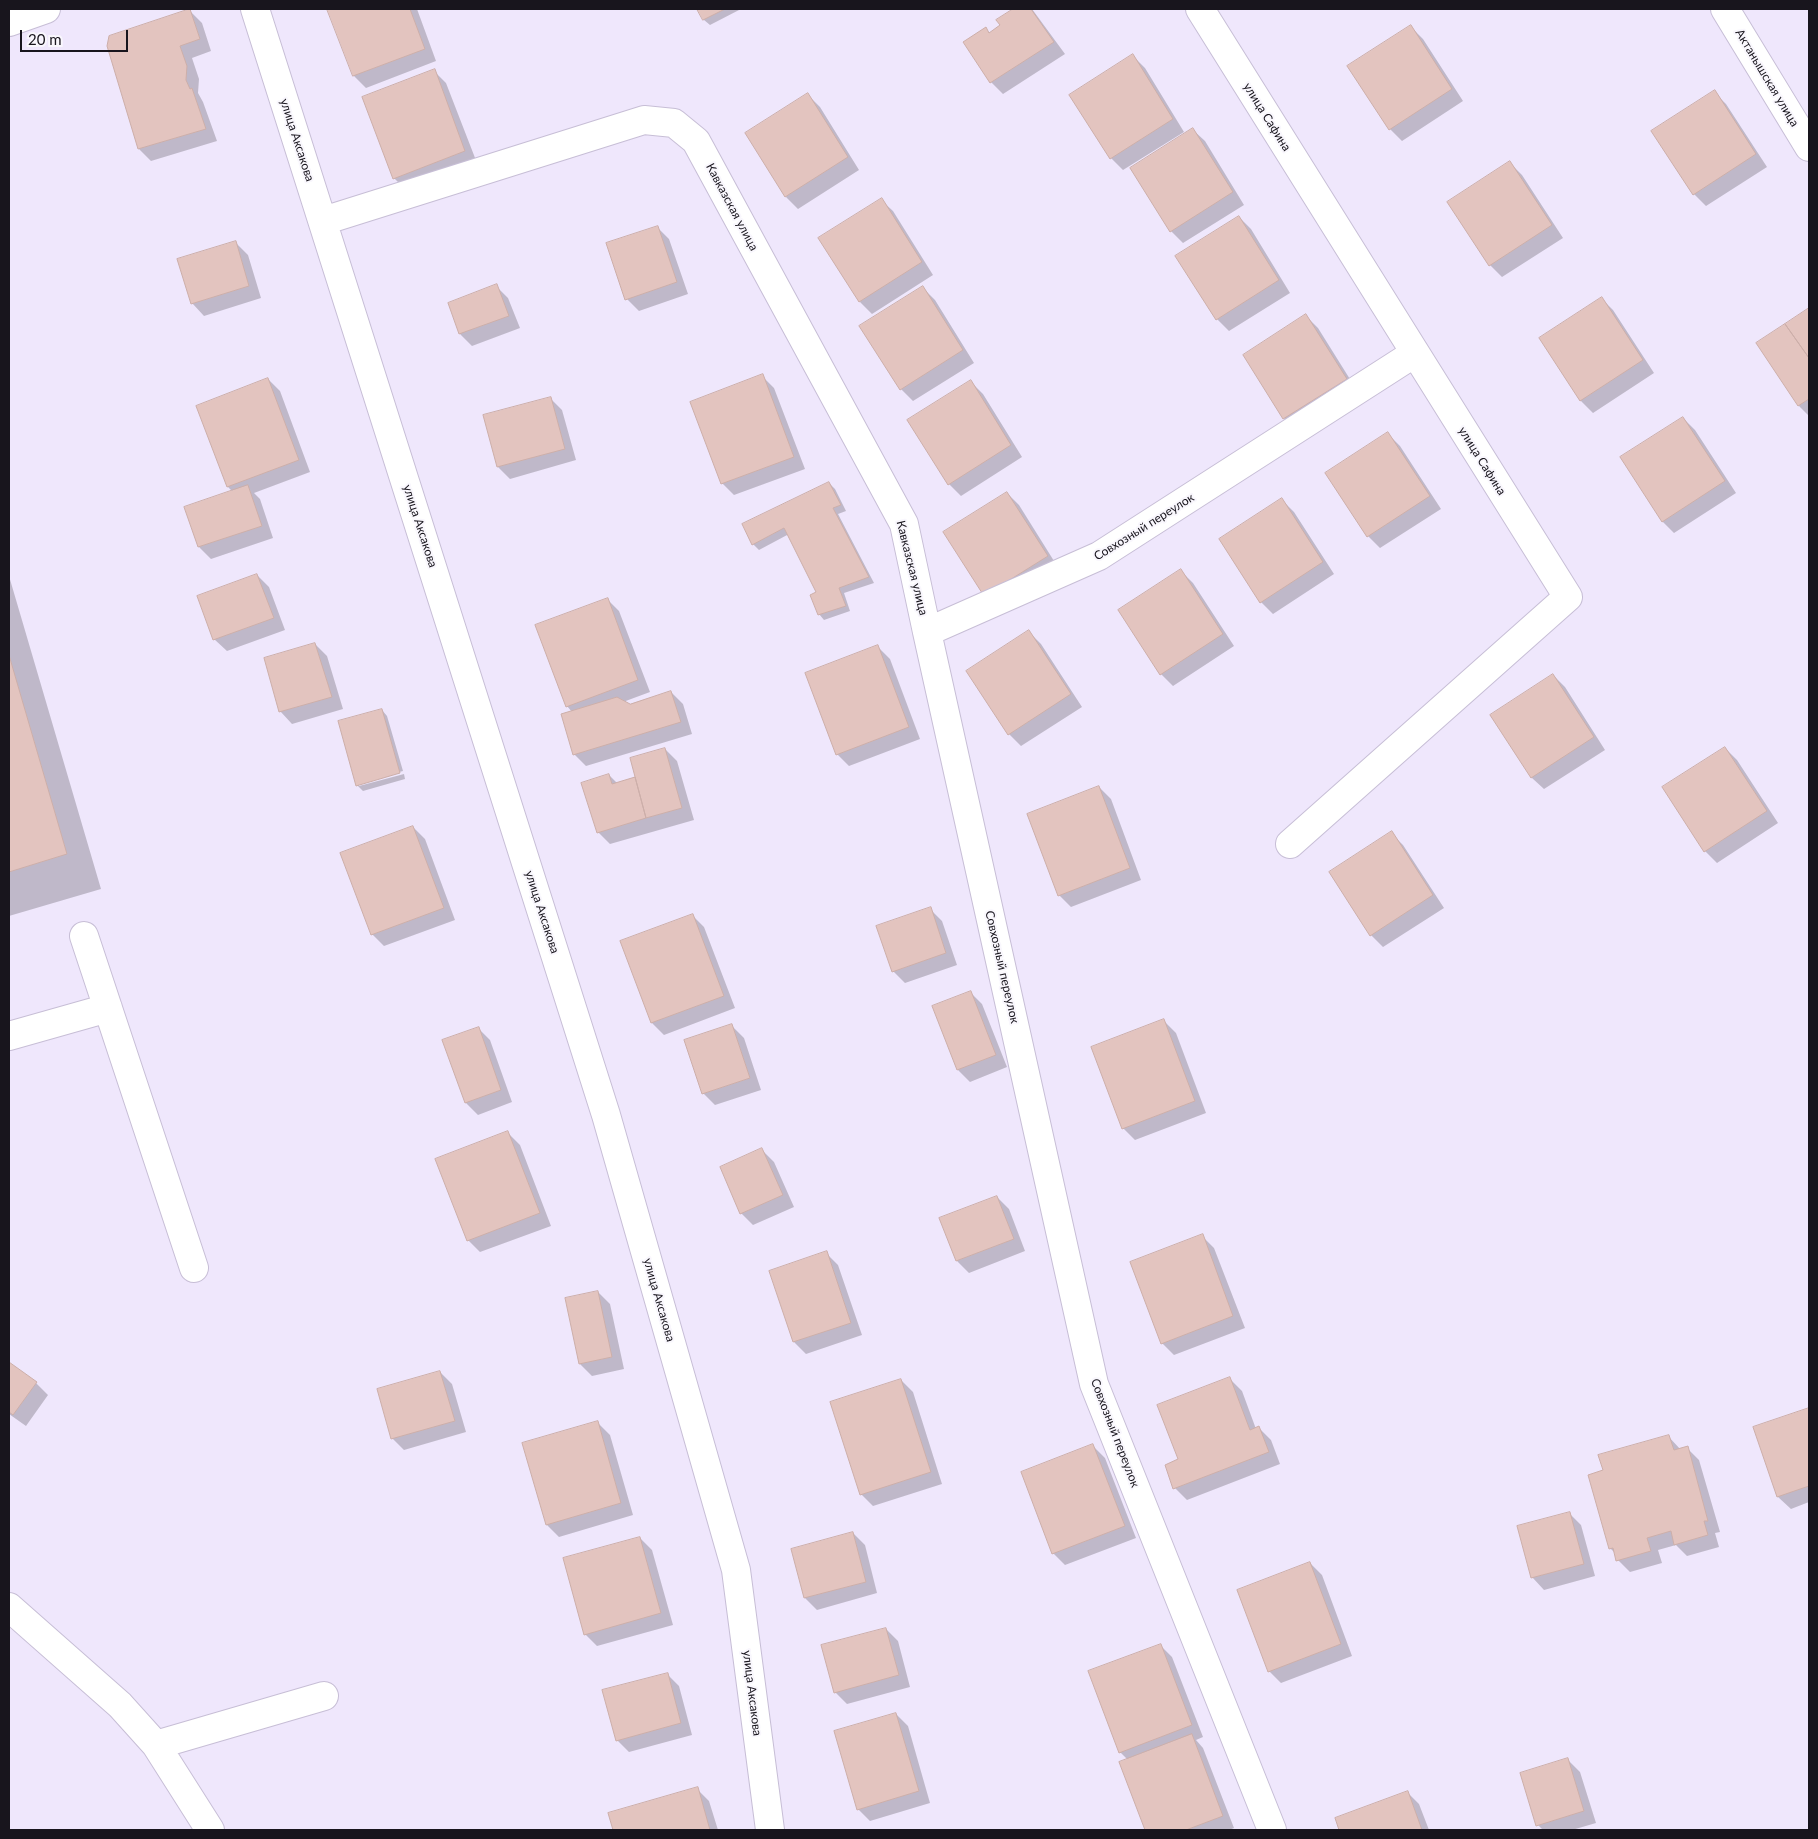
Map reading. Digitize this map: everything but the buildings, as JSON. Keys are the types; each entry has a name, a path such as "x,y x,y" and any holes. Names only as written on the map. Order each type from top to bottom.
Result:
{"street":[{"path":"9,22 46,9"},
{"name":"улица Аксакова","path":"255,9 606,1115 736,1570 770,1830"},
{"name":"улица Сафина","path":"1200,9 1568,597 1290,844"},
{"name":"Актанышская улица","path":"1725,9 1809,147"},
{"name":"Кавказская улица","path":"323,221 644,120 674,124 696,141 904,524 927,632"},
{"name":"Совхозный переулок","path":"1272,1830 1094,1384 927,632 1100,556 1415,353"},
{"path":"84,936 194,1268"},
{"path":"9,1036 108,1008"},
{"path":"9,1607 120,1705 156,1745 210,1830"},
{"path":"156,1745 324,1696"}]}
